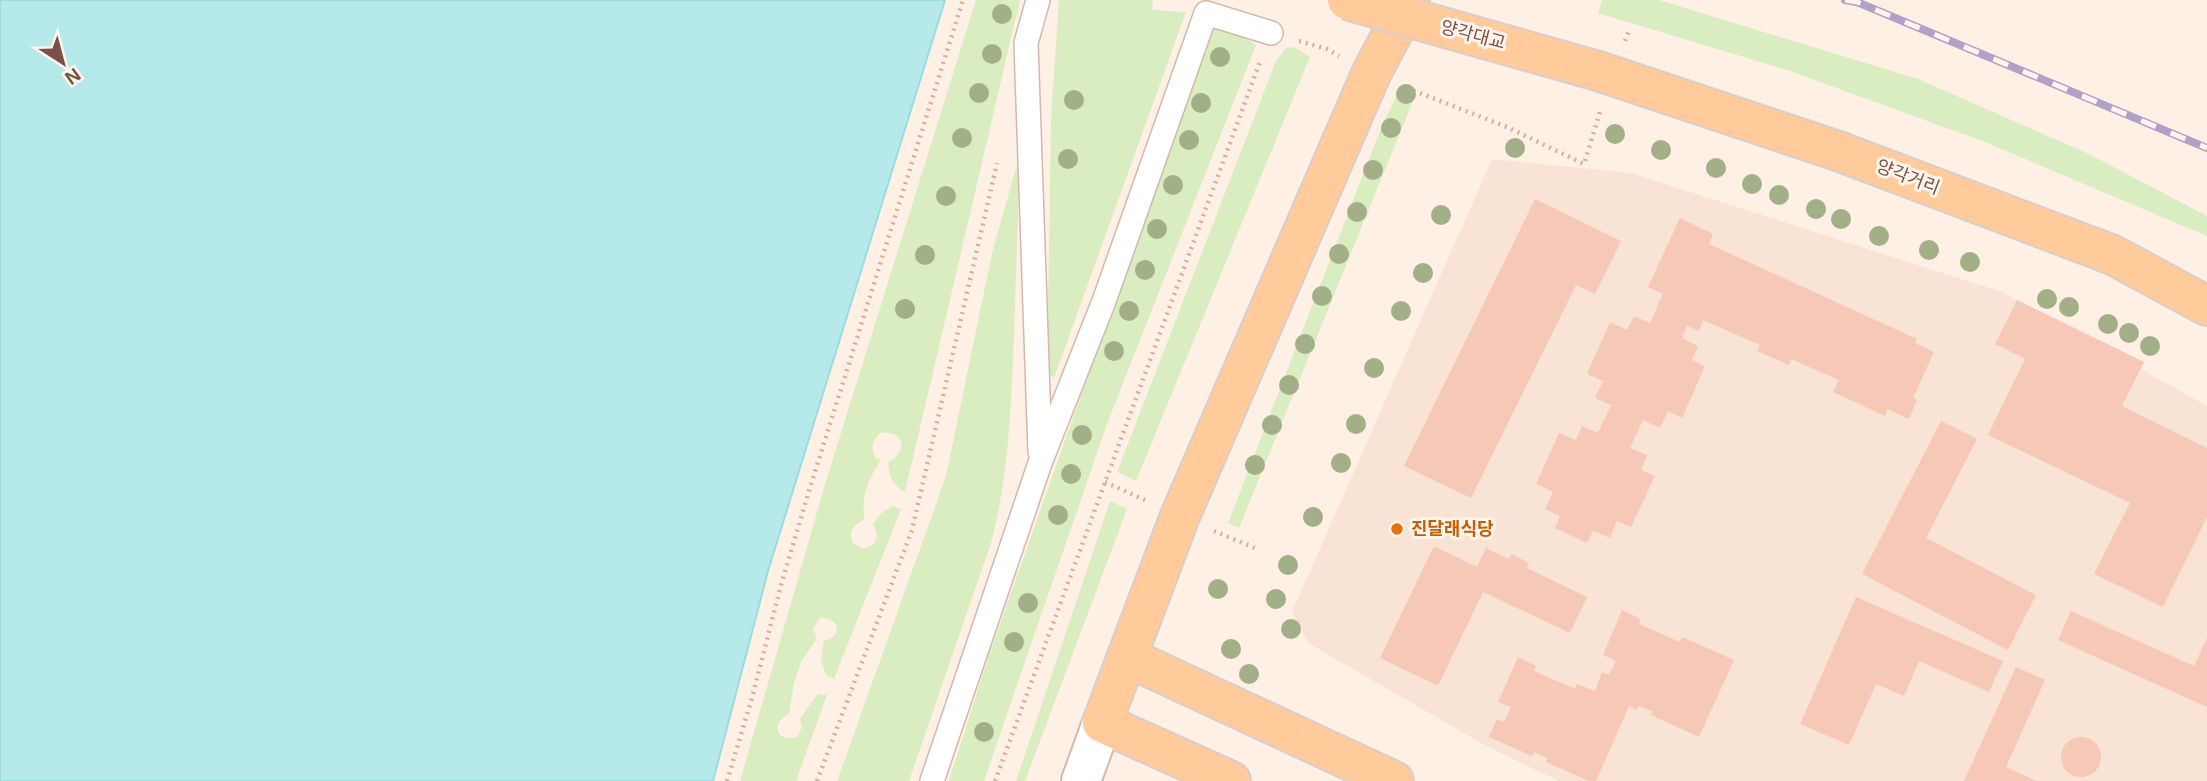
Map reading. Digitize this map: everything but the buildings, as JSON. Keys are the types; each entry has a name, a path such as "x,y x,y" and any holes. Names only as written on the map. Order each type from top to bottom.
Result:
{"main road":[{"name":"양각대교","path":"1347,0 1598,71"},
{"path":"1081,781 1196,478 1371,74 1410,0"},
{"name":"양각거리","path":"1598,71 1838,151 2113,255 2207,306"},
{"path":"1127,657 1394,781"},
{"path":"1102,723 1231,781"}],"lane":[{"path":"1038,0 1026,43 1040,463"},
{"path":"932,781 1040,463 1104,301 1206,13 1270,33"}],"path":[{"path":"727,781 809,491 963,0"},
{"path":"995,781 1270,33"},
{"path":"1461,110 1507,127 1584,164 1600,112"},
{"path":"817,781 912,530 1000,151"}],"shaded area":[{"path":"1492,159 1631,173 2002,292 2207,406 2207,781 1559,781 1490,748 1308,643 1292,612"}],"green space":[{"path":"976,0 1020,0 905,492 892,480 888,462 899,453 901,442 894,434 880,433 873,447 875,458 881,460 866,488 864,520 851,532 854,544 863,549 871,546 877,536 873,525 880,514 893,506 901,509 834,679 826,675 821,659 824,641 835,635 837,627 832,620 820,618 813,629 817,638 801,662 789,714 779,722 778,727 780,735 797,737 802,727 800,720 807,708 818,694 827,695 796,781 740,781 826,481"},
{"path":"1059,0 1153,0 1152,10 1186,12 1054,378 1047,373 1051,119"},
{"path":"1602,0 1659,0 1918,79 2091,155 2207,216 2207,236 1985,142 1790,71 1598,13"},
{"path":"1211,28 1238,34 1256,45 1107,424 984,781 949,781 988,658"},
{"path":"1294,47 1310,57 1136,481 1117,472 1276,61 1286,48"},
{"path":"1400,89 1415,96 1239,528 1228,523 1383,123"},
{"path":"1020,154 1010,414 1002,492 991,543 909,781 837,781 946,476 992,253"},
{"path":"1110,501 1127,509 1025,781 1016,781"}],"water":[{"path":"0,0 945,0 768,571 713,781 0,781"}],"railway":[{"path":"1845,0 1857,2 2207,148"}],"place":[{"name":"진달래식당","path":"1397,529"}]}
